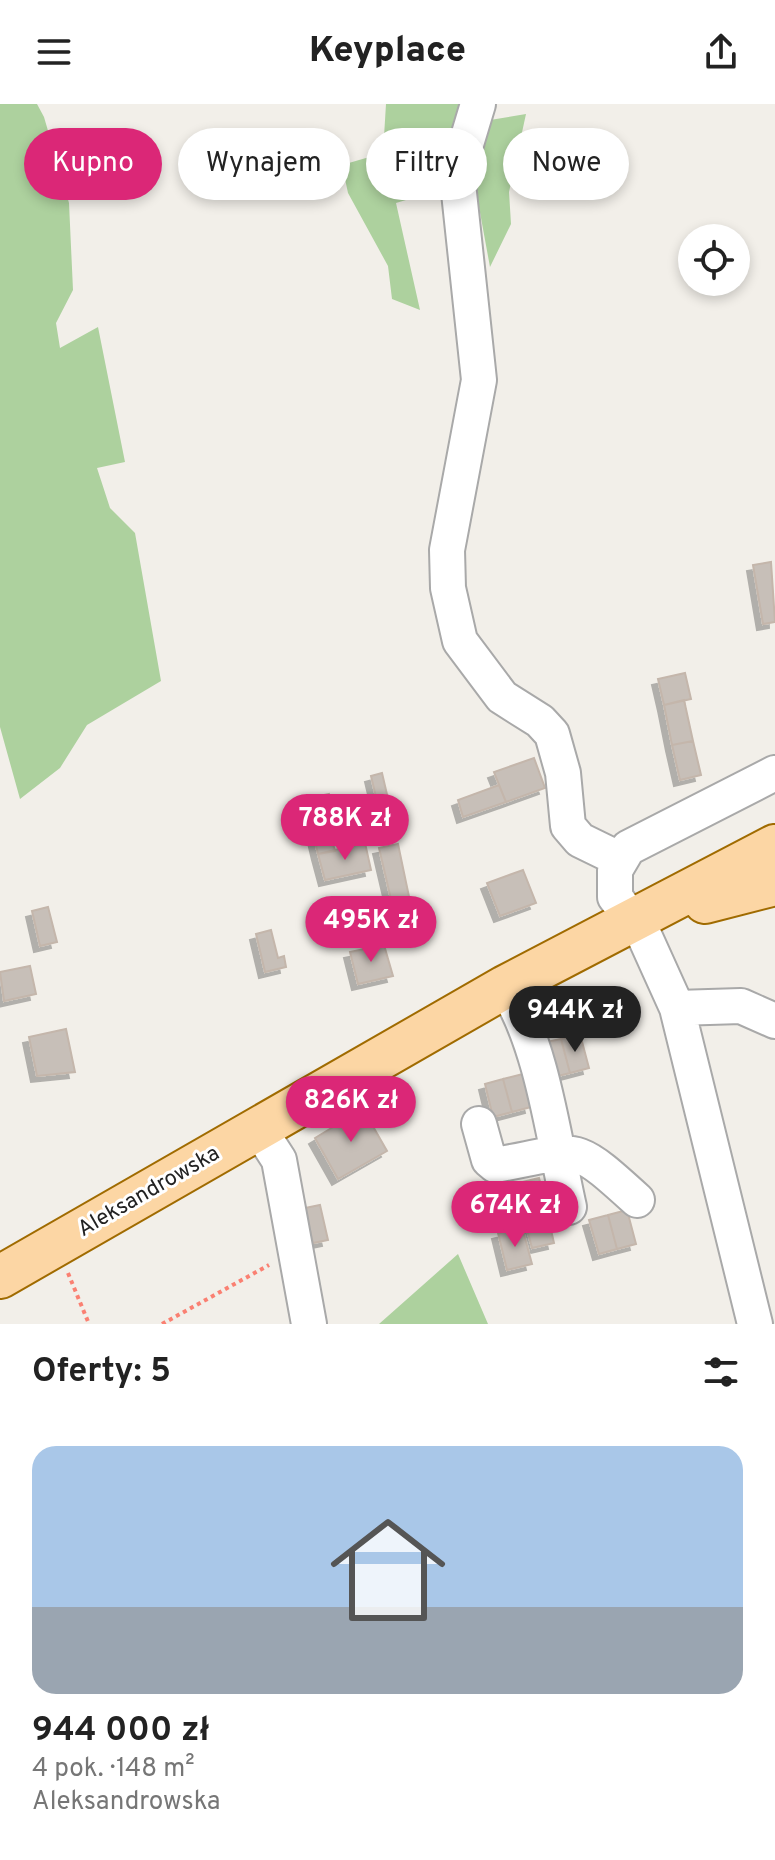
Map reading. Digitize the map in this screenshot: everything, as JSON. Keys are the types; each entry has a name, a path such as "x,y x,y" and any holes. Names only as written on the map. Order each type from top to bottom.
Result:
{"main road":[{"name":"Aleksandrowska","path":"0,1277 505,987 775,846"},
{"name":"Aleksandrowska","path":"634,921 775,884"}],"street":[{"path":"478,104 457,174 479,380 447,550 448,588 460,641 502,697 540,721 552,734 563,773 568,826 580,840 621,860"},
{"path":"755,1324 677,1008 644,935 615,897 615,870 628,848 651,834 775,773"},
{"path":"505,987 520,1010 569,1207"},
{"path":"677,1008 741,1006 775,1021"},
{"path":"479,1124 489,1160 495,1165 556,1152 591,1158 637,1200"},
{"path":"259,1129 279,1160 309,1324"}],"path":[{"path":"57,1244 89,1324"},
{"path":"162,1324 297,1249"}],"green space":[{"path":"0,104 37,104 47,128 24,128 24,200 68,200 69,203 73,290 56,323 60,348 98,327 125,462 97,468 110,508 135,533 161,681 87,725 60,768 20,799 0,727"},
{"path":"386,104 477,104 484,121 526,114 523,128 503,128 503,200 510,200 511,224 490,267 479,207 460,209 454,200 487,200 487,128 385,128"},
{"path":"366,158 366,200 406,200 396,203 420,310 392,299 388,266 350,197 350,163"},
{"path":"458,1254 488,1324 379,1324"}],"building":[{"path":"771,562 775,622 763,624 753,565"},
{"path":"685,673 691,699 664,705 658,679"},
{"path":"684,700 693,741 672,745 664,705"},
{"path":"693,741 701,775 680,780 672,745"},
{"path":"534,758 545,788 506,802 494,772"},
{"path":"382,773 392,816 381,818 371,776"},
{"path":"499,785 506,802 463,817 458,800"},
{"path":"329,794 337,829 334,829 336,836 331,837 335,851 318,854 305,799"},
{"path":"365,843 371,870 325,880 318,854"},
{"path":"398,844 416,930 404,933 393,908 379,848"},
{"path":"523,870 536,903 500,916 487,883"},
{"path":"48,907 57,942 40,946 32,911"},
{"path":"271,930 278,958 284,956 286,967 265,972 256,934"},
{"path":"384,945 393,976 358,984 350,952"},
{"path":"30,966 36,994 4,1001 0,972"},
{"path":"66,1029 75,1072 37,1076 29,1037"},
{"path":"580,1034 589,1068 570,1073 561,1039"},
{"path":"561,1039 570,1073 550,1078 542,1043"},
{"path":"523,1074 531,1107 512,1112 503,1079"},
{"path":"503,1079 512,1112 493,1117 485,1084"},
{"path":"363,1109 387,1151 338,1179 315,1138"},
{"path":"539,1178 546,1203 496,1216 490,1190"},
{"path":"320,1205 328,1240 313,1243 305,1208"},
{"path":"627,1210 636,1244 617,1249 608,1215"},
{"path":"608,1215 617,1249 599,1254 589,1220"},
{"path":"548,1217 554,1243 532,1248 525,1222"},
{"path":"522,1227 532,1264 507,1270 498,1233"}]}
